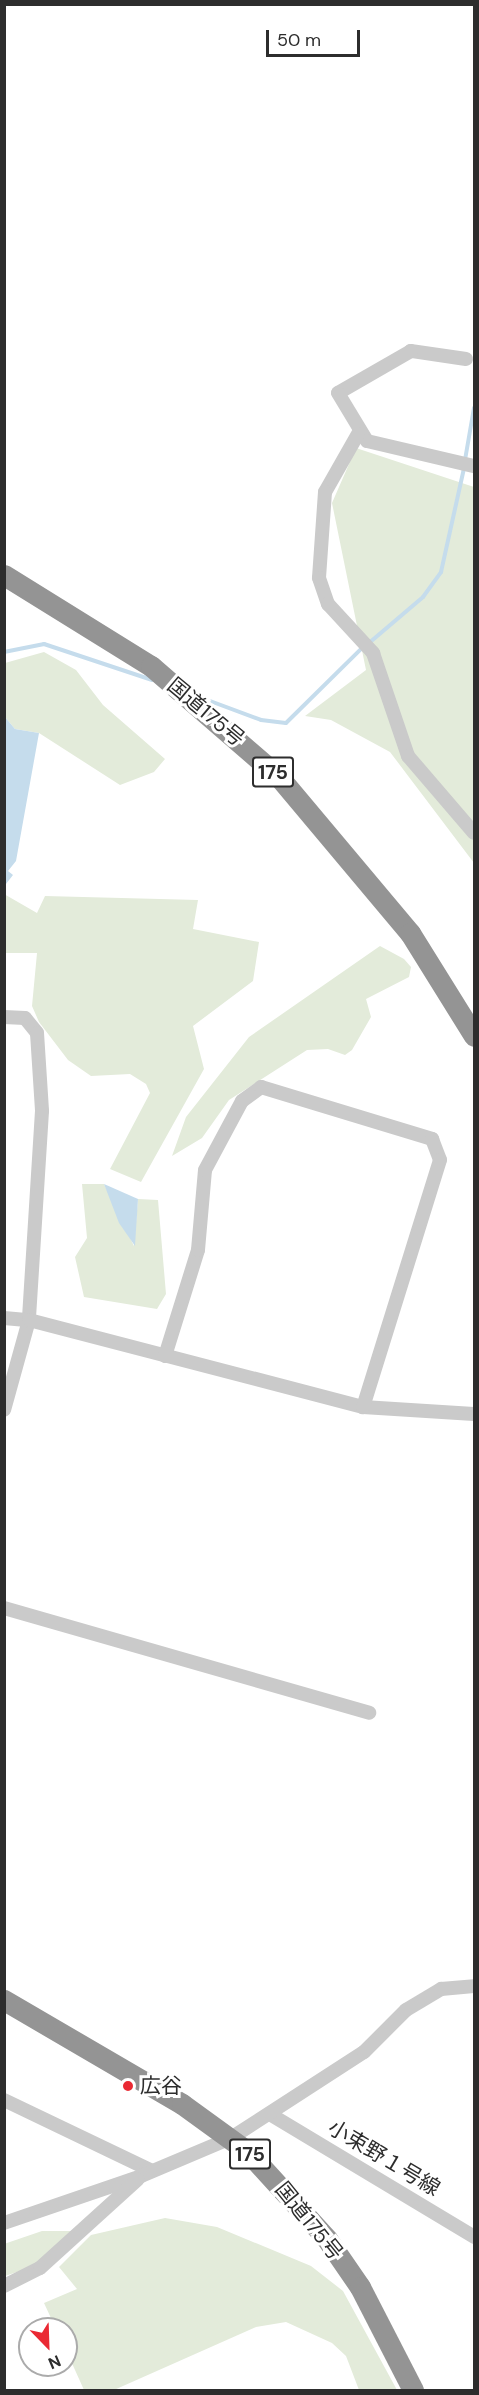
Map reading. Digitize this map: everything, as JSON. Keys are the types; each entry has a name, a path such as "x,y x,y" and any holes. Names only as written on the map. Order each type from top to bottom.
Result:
{"highway":[{"name":"国道175号","path":"4,576 151,666 279,777 410,933 474,1036"},
{"name":"国道175号","path":"4,2000 231,2138 327,2239 390,2338 413,2391"}],"street":[{"path":"466,360 411,351 338,393 358,434 474,466"},
{"path":"358,434 325,492 319,578 328,604 372,653 408,756 474,833"},
{"path":"4,1017 26,1018 37,1033 42,1110 29,1320 5,1409"},
{"path":"165,1356 198,1250 205,1170 242,1101 261,1087 432,1138 440,1160 363,1407"},
{"path":"4,1318 29,1320 363,1407 474,1413"},
{"path":"4,1608 369,1713"},
{"path":"4,2223 146,2174 231,2138 273,2116 364,2052 406,2010 441,1989 474,1986"},
{"path":"4,2100 146,2174"},
{"name":"小束野１号線","path":"273,2116 474,2236"},
{"path":"4,2286 40,2268 146,2174"}],"green space":[{"path":"356,448 474,487 474,863 390,752 331,720 305,716 366,670 332,503"},
{"path":"44,652 76,670 103,705 165,759 154,772 120,785 39,733 15,729 5,717 5,663"},
{"path":"4,894 37,913 45,896 198,900 193,929 259,942 253,981 193,1026 204,1069 141,1182 110,1169 150,1093 146,1084 130,1074 91,1076 68,1060 39,1022 32,1006 37,953 5,953"},
{"path":"380,946 404,959 411,967 409,977 366,999 371,1017 352,1050 345,1055 328,1049 307,1050 229,1100 202,1138 172,1156 186,1117 249,1037"},
{"path":"82,1184 104,1184 134,1246 138,1199 158,1200 166,1294 157,1309 84,1297 75,1257 87,1238"},
{"path":"165,2218 217,2227 311,2266 343,2291 397,2390 359,2390 346,2356 332,2343 286,2322 256,2327 114,2390 84,2390 78,2377 78,2317 50,2317 44,2303 77,2289 59,2267 91,2235"},
{"path":"42,2231 74,2231 35,2266 5,2276 4,2244"}],"water":[{"path":"5,717 15,729 39,733 16,861 8,871 13,875 6,884"},
{"path":"104,1184 138,1199 135,1246 119,1223"}],"waterway":[{"path":"465,460 474,408"},
{"path":"369,643 423,597 441,572 464,468"},
{"path":"4,652 44,644 152,680"},
{"path":"202,698 261,720 286,723 363,647"}],"place":[{"name":"広谷","path":"128,2086"}]}
